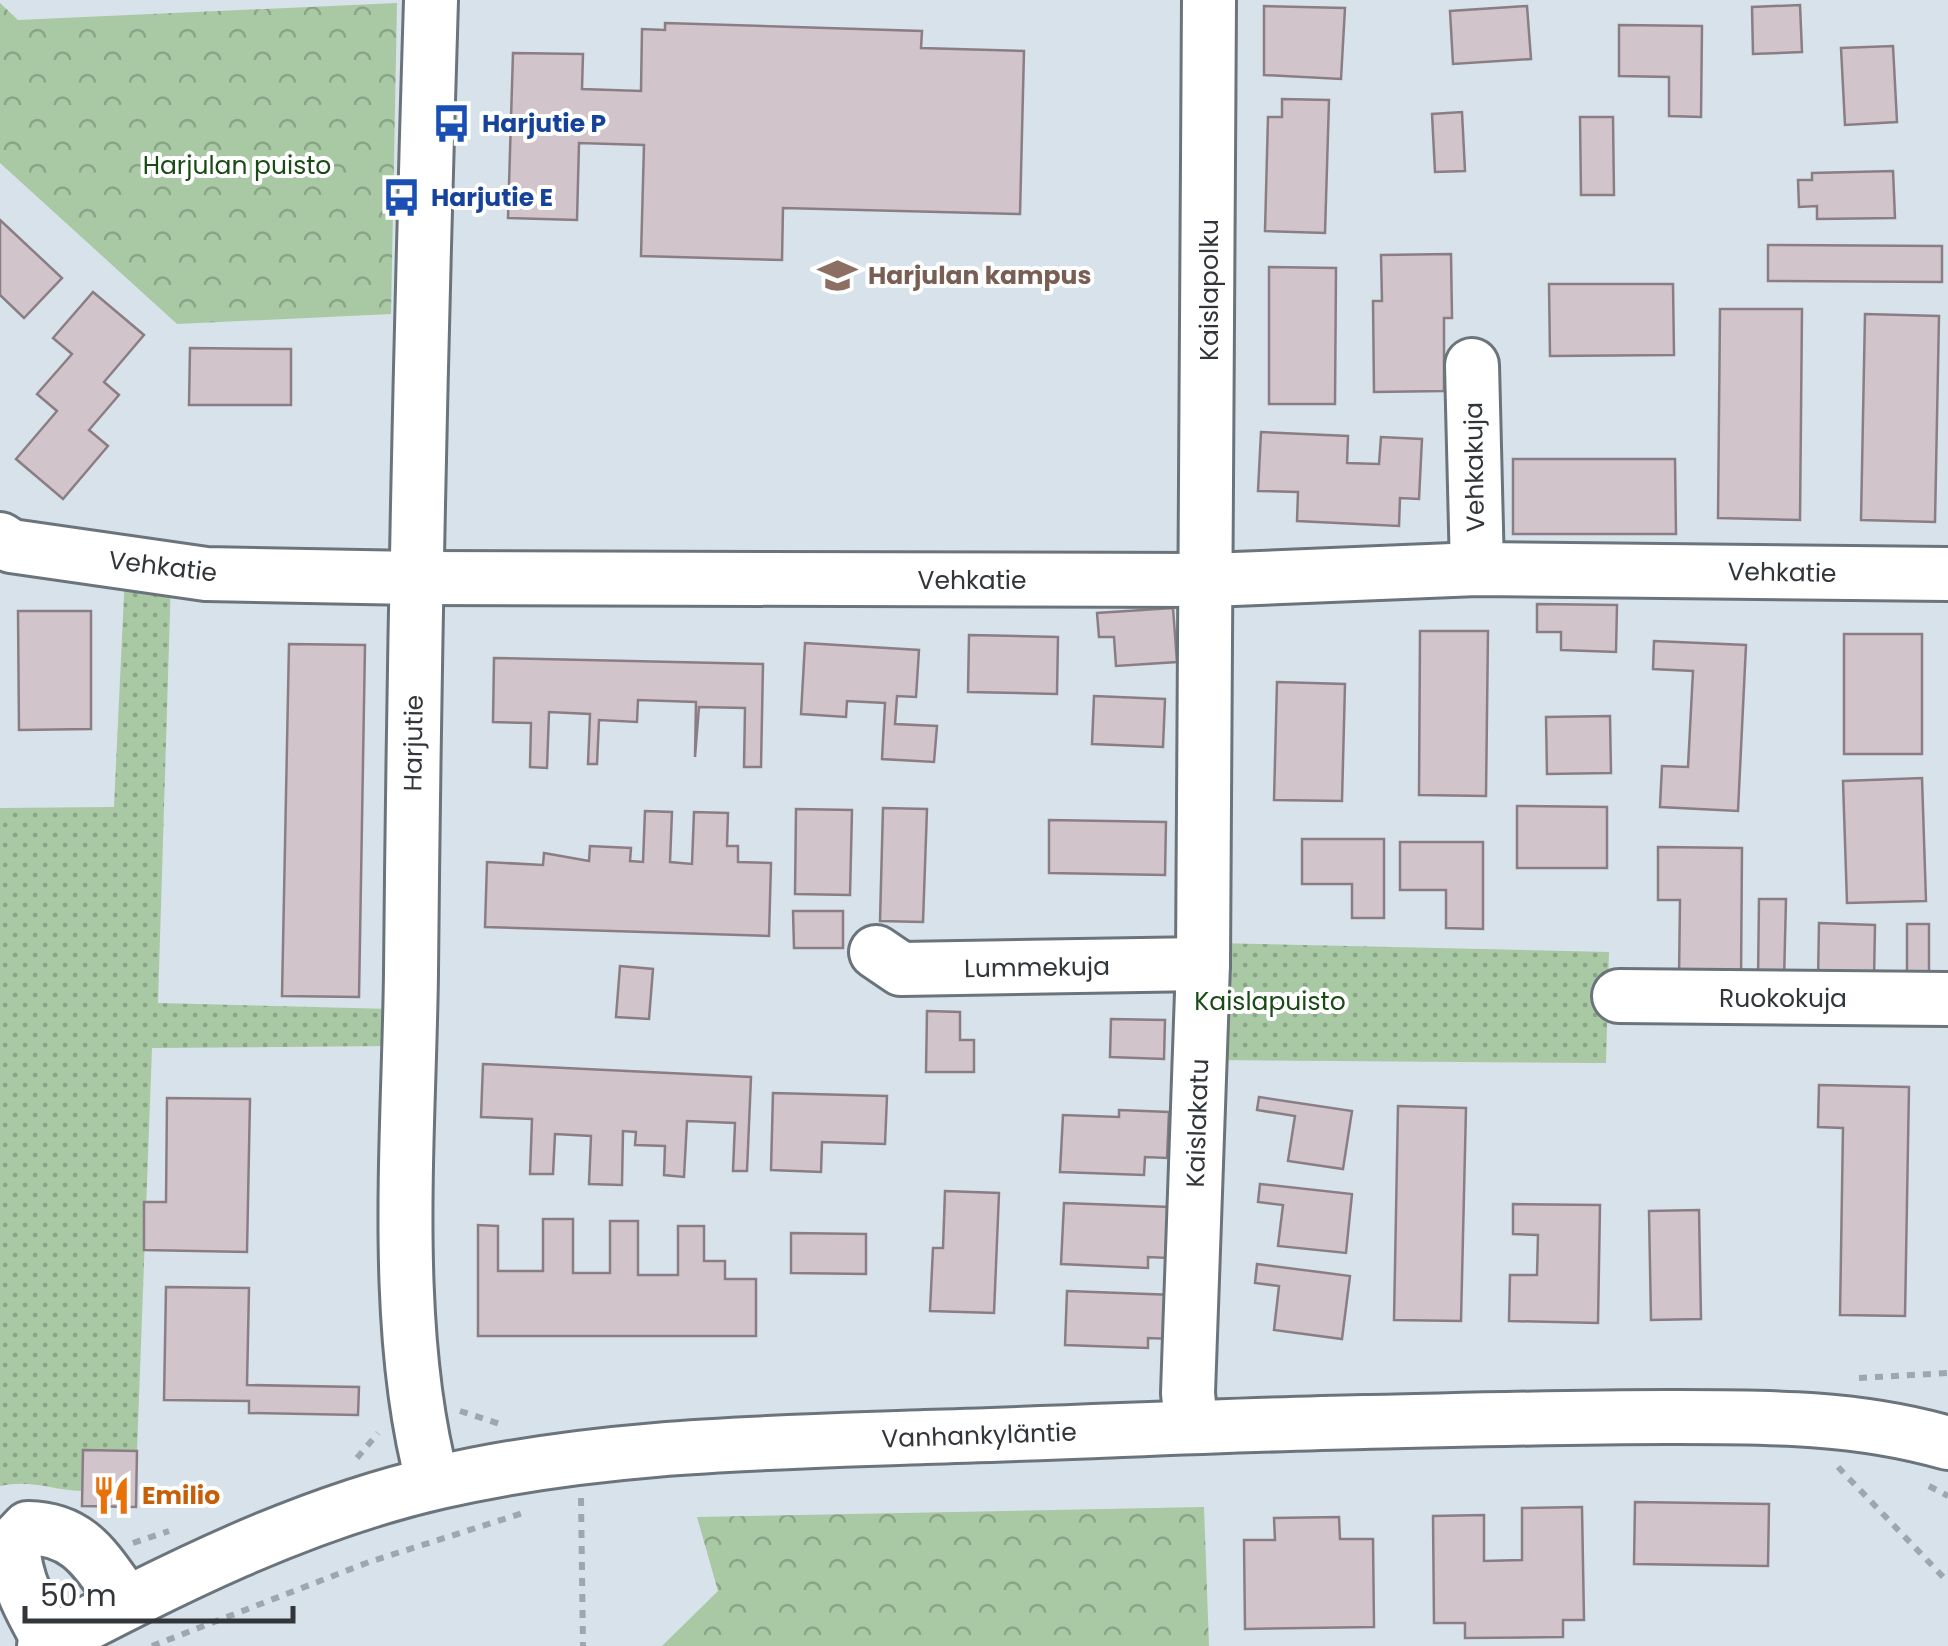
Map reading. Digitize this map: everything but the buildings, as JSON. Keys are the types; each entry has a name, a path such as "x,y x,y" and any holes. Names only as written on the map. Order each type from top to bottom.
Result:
{"street":[{"name":"Harjutie","path":"431,0 414,578 409,1281 416,1421 433,1483"},
{"name":"Kaislapolku","path":"1209,0 1209,580"},
{"name":"Vehkakuja","path":"1472,365 1476,569"},
{"name":"Vehkatie","path":"0,540 10,546 206,574 414,578 1209,580 1476,569 1948,574"},
{"name":"Kaislakatu","path":"1191,1426 1188,1393 1203,964 1209,580"},
{"name":"Lummekuja","path":"876,952 902,969 1203,964"},
{"name":"Ruokokuja","path":"1619,996 1948,999"},
{"name":"Vanhankyläntie","path":"47,1644 140,1624 192,1569 305,1523 433,1483 516,1465 690,1445 1191,1426 1795,1416 1871,1424 1934,1462"},
{"path":"47,1644 23,1595 14,1561 14,1544 28,1528 55,1528 76,1539 140,1624"}],"path":[{"path":"1824,1452 1948,1582"},
{"path":"1934,1462 1948,1496"},
{"path":"562,1502 595,1493"},
{"path":"581,1497 583,1646"},
{"path":"140,1624 369,1562 542,1508"}],"green space":[{"name":"Harjulan puisto","path":"0,3 18,20 397,3 391,314 177,324 0,163"},
{"path":"125,574 171,579 158,1003 392,1009 391,1046 152,1048 137,1451 83,1450 82,1491 31,1484 0,1486 0,808 114,807"},
{"name":"Kaislapuisto","path":"1212,943 1609,952 1606,1063 1209,1060"},
{"path":"1204,1507 1209,1646 662,1646 718,1591 697,1517"}],"place":[{"name":"Harjutie P","path":"452,123"},
{"name":"Harjutie E","path":"401,197"},
{"name":"Harjulan kampus","path":"838,275"},
{"name":"Emilio","path":"112,1495"}]}
